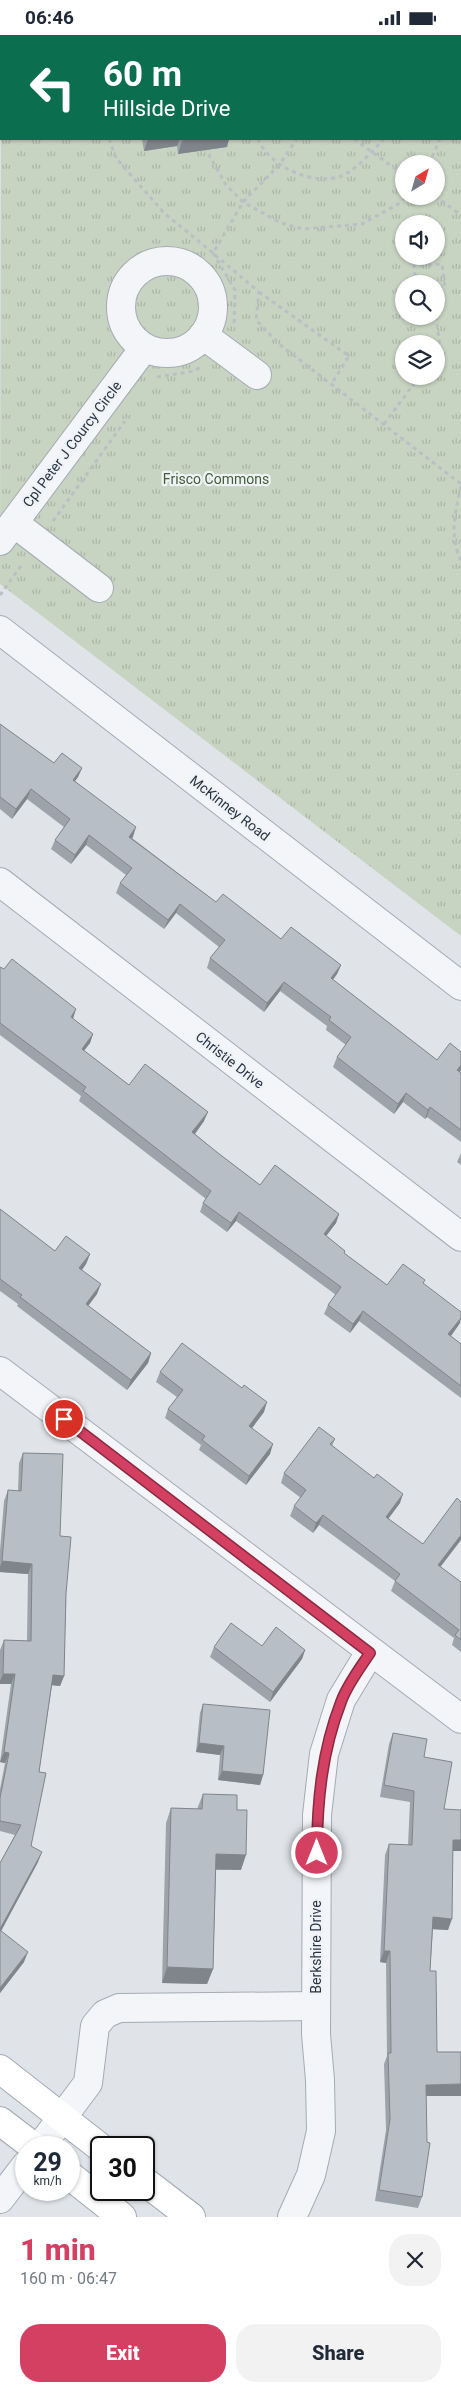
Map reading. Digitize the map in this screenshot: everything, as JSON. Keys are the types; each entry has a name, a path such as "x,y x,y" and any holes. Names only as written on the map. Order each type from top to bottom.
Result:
{"main road":[{"path":"0,2069 90,2140"},
{"path":"0,2121 20,2136"},
{"path":"80,2184 122,2217"},
{"path":"155,2190 190,2217"}],"street":[{"path":"213,342 178,352 166,353 144,347 128,331 120,309 125,287 136,273 150,264 161,261 173,261 189,267 203,278 209,288 213,311 211,322 213,342 257,375"},
{"name":"Cpl Peter J Courcy Circle","path":"7,532 144,347"},
{"path":"7,532 38,542 99,589"},
{"name":"McKinney Road","path":"0,630 461,986"},
{"name":"Christie Drive","path":"0,882 461,1237"},
{"path":"1,1373 370,1653 461,1719"},
{"name":"Berkshire Drive","path":"292,2217 311,2175 321,2131 316,2006 317,1815 324,1754 341,1700 370,1653"},
{"path":"48,2136 88,2083 95,2026 105,2014 119,2008 316,2006"},
{"path":"0,2199 15,2179"}],"path":[{"path":"109,140 116,158 164,213 259,292 349,356 332,383"},
{"path":"204,140 205,148 226,185 244,202 281,223 303,229 362,223 396,205"},
{"path":"259,140 279,165 302,176 321,179 346,174 383,140"},
{"path":"212,253 244,202 279,165 296,140"},
{"path":"355,140 395,169"},
{"path":"433,155 440,140"},
{"path":"445,203 461,215"},
{"path":"152,384 158,376 195,371 213,342 234,326 235,290 212,253"},
{"path":"415,275 414,267 442,264 443,275"},
{"path":"259,292 256,319 279,344 332,383 461,485 453,524 456,550 461,561"},
{"path":"384,424 413,385"},
{"path":"0,595 129,415"}],"green space":[{"name":"Frisco Commons","path":"1,140 461,140 461,936 0,584"}],"building":[{"path":"0,724 54,763 62,753 82,768 73,780 136,827 129,837 216,902 223,894 281,939 291,927 341,965 331,978 437,1060 450,1043 461,1052 461,1065 457,1070 461,1073 461,1130 430,1107 428,1110 406,1093 398,1104 337,1057 351,1037 329,1020 331,1017 284,982 267,1003 210,958 225,940 180,904 168,920 120,883 132,868 89,835 75,855 55,840 70,819 31,789 16,809 0,797"},
{"path":"12,959 76,1009 71,1017 93,1034 82,1049 129,1085 145,1064 208,1112 192,1132 218,1153 260,1185 275,1165 339,1214 324,1234 345,1251 344,1253 387,1285 403,1264 425,1280 423,1283 461,1312 461,1318 448,1334 461,1344 461,1386 363,1311 353,1324 328,1305 341,1287 239,1212 231,1223 203,1203 211,1191 83,1091 86,1087 0,1023 0,967 4,969"},
{"path":"0,1209 55,1251 66,1236 90,1254 79,1268 101,1284 86,1304 151,1353 131,1380 20,1297 22,1295 0,1279"},
{"path":"182,1343 242,1388 244,1385 267,1402 249,1426 273,1444 249,1476 202,1440 205,1436 168,1409 183,1390 160,1372"},
{"path":"319,1427 335,1439 330,1444 374,1478 377,1474 403,1494 386,1517 423,1544 457,1498 461,1502 461,1535 438,1565 461,1582 461,1640 455,1635 459,1630 395,1581 400,1574 323,1515 316,1523 294,1506 306,1490 284,1473"},
{"path":"23,1453 63,1454 60,1536 71,1537 66,1594 64,1676 53,1675 39,1772 46,1773 31,1846 42,1852 0,1929 0,1863 21,1825 0,1821 0,1798 9,1753 4,1752 15,1674 3,1674 4,1640 31,1641 32,1564 2,1561 8,1490 21,1491"},
{"path":"231,1623 262,1646 276,1627 305,1650 273,1692 214,1647"},
{"path":"203,1704 270,1710 263,1775 222,1771 224,1746 199,1743"},
{"path":"393,1733 427,1739 424,1757 452,1762 444,1809 461,1810 461,1840 453,1840 452,1919 433,1917 430,1971 436,1971 437,2052 461,2052 461,2084 426,2085 427,2142 430,2143 422,2197 379,2190 390,2119 388,2053 391,2053 390,1951 384,1951 389,1844 412,1845 414,1791 384,1785"},
{"path":"203,1794 237,1795 237,1810 247,1810 246,1855 216,1854 213,1969 167,1967 171,1808 202,1809"},
{"path":"0,1930 28,1952 0,1988"}],"route":[{"path":"64,1419 370,1653 341,1700 324,1754 317,1815 317,1853"}]}
